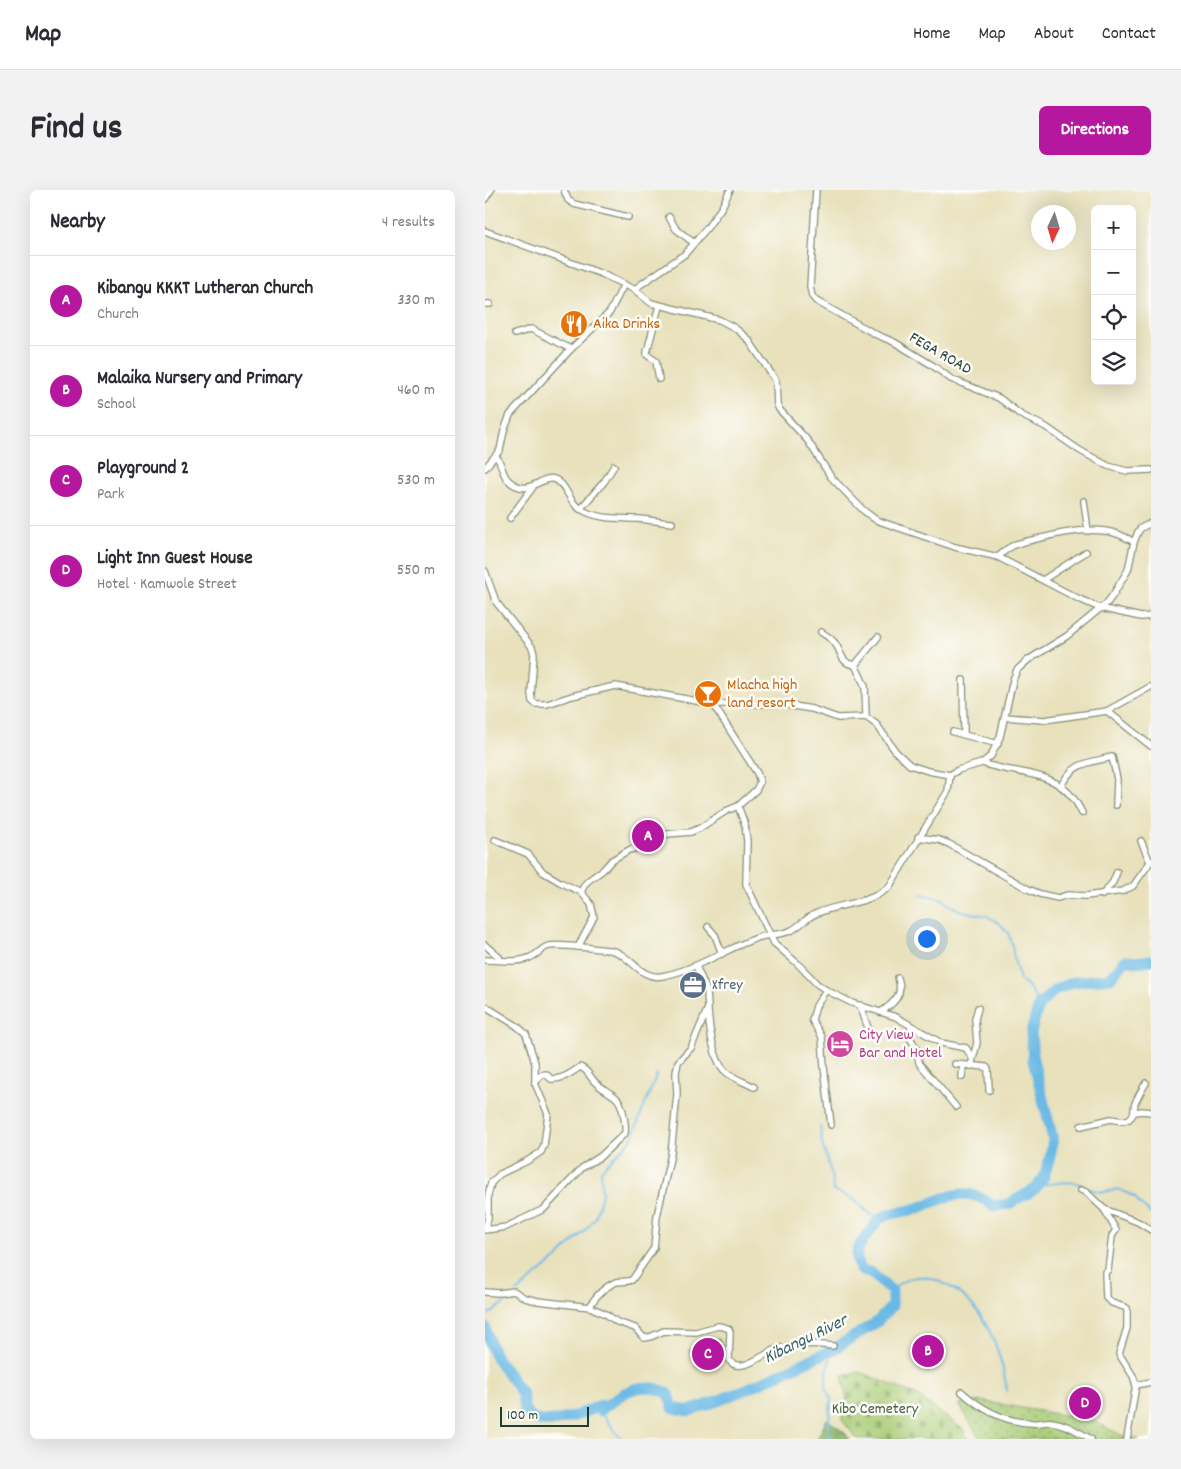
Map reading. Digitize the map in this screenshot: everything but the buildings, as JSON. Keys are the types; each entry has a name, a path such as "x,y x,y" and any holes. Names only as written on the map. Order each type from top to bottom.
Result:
{"street":[{"path":"485,200 491,190"},
{"path":"564,190 568,200 574,204 628,217"},
{"path":"635,290 681,258 715,216 730,190"},
{"name":"FEGA ROAD","path":"816,190 810,287 812,296 817,301 877,335 894,342 951,379 999,398 1021,414 1046,427 1079,450 1108,466 1127,471 1151,470"},
{"path":"669,217 675,230 694,242"},
{"path":"485,231 603,274 635,290 646,300 659,306 720,320 735,328 748,339 776,381 777,405 779,409 808,441 827,473 870,517 886,525 955,547 998,557 1100,608 1136,616 1151,616"},
{"path":"485,468 497,456 510,415 571,349 610,312 624,284"},
{"path":"659,306 647,352 647,355 656,361 659,379"},
{"path":"515,334 531,329 571,349"},
{"path":"497,456 510,481 519,486 533,487"},
{"path":"580,509 614,466"},
{"path":"510,518 533,487 549,479 559,481 573,504 593,515 606,518 673,523"},
{"path":"1084,501 1088,531"},
{"path":"485,571 496,602 532,647 534,654 531,694 532,701 536,704 547,704 615,686 713,704 781,704 812,709 838,718 866,717 877,725 897,752 910,764 928,771 950,775 958,770 982,763 991,756 998,744 1017,670 1028,660 1067,636 1113,595 1128,570 1134,542 1141,528 1151,524"},
{"path":"998,557 1016,544 1061,534 1088,531 1115,533 1134,542"},
{"path":"1043,580 1086,552"},
{"path":"821,632 835,643 843,660 848,664 855,665"},
{"path":"855,665 878,637"},
{"path":"855,665 865,686 866,717"},
{"path":"963,680 964,734"},
{"path":"1005,717 1044,720 1107,711 1150,687"},
{"path":"581,892 589,880 603,870 612,860 629,850 645,846 667,834 691,832 700,828 721,814 738,806 756,790 759,780 751,762 713,704"},
{"path":"1107,711 1151,746"},
{"path":"953,732 998,744"},
{"path":"1061,786 1066,776 1081,764 1112,757 1117,779 1116,805"},
{"path":"982,763 996,768 1038,775 1061,786 1077,802 1082,813"},
{"path":"485,960 525,960 543,948 552,946 578,947 615,951 640,971 650,975 661,976 696,966 742,944 770,934 789,931 814,914 850,904 885,891 895,879 918,837 948,791 950,775"},
{"path":"738,806 743,817 747,841 746,884 774,943 817,984 826,990 852,1003 896,1017 941,1043 966,1048 972,1058"},
{"path":"918,837 939,840 949,844 1011,880 1040,894 1058,898 1067,895 1102,895 1123,891 1133,886 1150,861 1141,842"},
{"path":"495,840 528,854 543,872 581,892 591,904 594,917 578,947"},
{"path":"1102,895 1113,882 1117,872"},
{"path":"708,927 715,935 722,954"},
{"path":"485,945 499,957"},
{"path":"696,966 707,991 707,1008 712,1044 723,1069 727,1073 753,1086"},
{"path":"881,1012 897,1000 901,991 898,978"},
{"path":"826,990 816,1006 812,1020 823,1037 824,1067 831,1124"},
{"path":"860,1005 868,1028"},
{"path":"485,1006 517,1026 526,1034 535,1063 535,1084 548,1114 544,1145 539,1154 507,1169 499,1174 491,1183 485,1230 506,1228 544,1209 582,1168 601,1156 625,1133 623,1111 619,1100 595,1082 584,1068 580,1067 555,1080 551,1080 546,1074 541,1075 535,1084"},
{"path":"590,1307 597,1296 613,1284 632,1280 653,1251 657,1216 671,1154 678,1062 691,1048 707,1008"},
{"path":"971,1066 977,1044 975,1019 977,1008"},
{"path":"911,1027 910,1038 917,1049 919,1063 956,1107"},
{"path":"955,1064 986,1067 988,1069 989,1090"},
{"path":"962,1077 963,1066"},
{"path":"1081,1126 1111,1120 1127,1120 1133,1117 1136,1101 1146,1083"},
{"path":"1135,1112 1151,1112"},
{"path":"1081,1190 1104,1209 1137,1222 1151,1230"},
{"path":"1104,1209 1116,1230 1112,1236 1108,1270 1105,1272 1106,1298 1111,1304 1127,1309 1127,1328 1119,1354 1137,1385 1127,1439"},
{"path":"485,1292 499,1293 513,1290 525,1298 538,1301 590,1307 617,1322 635,1328 643,1338 664,1331 696,1332 724,1326 730,1332 729,1360 738,1366 761,1359 773,1350 791,1345 809,1343 833,1346"},
{"path":"1137,1385 1151,1382"},
{"path":"962,1392 986,1411 998,1416 1028,1423 1051,1421 1077,1430 1091,1439"}],"green space":[{"path":"719,1338 726,1359 697,1368 689,1350"},
{"name":"Kibo Cemetery","path":"860,1372 916,1395 963,1429 968,1439 857,1439 842,1420 847,1400 842,1375"},
{"path":"981,1401 1092,1420 1123,1436 1138,1439 980,1439 959,1404"},
{"path":"827,1419 845,1433 850,1439 817,1439"}],"waterway":[{"path":"920,894 943,899 949,905 962,911 987,916 999,923 1008,933 1020,980 1030,989 1039,1005"},
{"name":"Kibangu River","path":"485,1327 494,1354 523,1395 524,1409 530,1417 540,1421 565,1419 600,1405 600,1411 624,1393 649,1387 669,1394 673,1408 689,1411 751,1387 832,1350 877,1322 892,1306 892,1291 870,1272 861,1270 857,1258 860,1244 880,1219 889,1214 918,1208 956,1195 974,1195 993,1206 1009,1204 1035,1189 1044,1177 1053,1139 1033,1060 1031,1032 1039,1005 1055,990 1074,982 1110,978 1126,960 1135,962 1151,960"},
{"path":"517,1292 558,1257 586,1230 596,1217 602,1193 601,1170 631,1140 657,1074"},
{"path":"820,1127 822,1145 831,1173 833,1190 855,1200 870,1214 879,1218"},
{"path":"1038,1185 1072,1182 1099,1192 1118,1189 1135,1197 1151,1214"},
{"path":"892,1291 906,1280 922,1277 933,1279 950,1287 964,1297 986,1324 994,1340 1000,1357 1007,1392"},
{"path":"485,1315 493,1312 510,1298"},
{"path":"832,1350 826,1378 826,1388 831,1399 828,1434 833,1439"},
{"path":"600,1411 621,1439"}],"place":[{"name":"Aika Drinks","path":"574,324"},
{"name":"Mlacha high land resort","path":"708,694"},
{"name":"Kibangu KKKT Lutheran Church","path":"648,836"},
{"name":"Xfrey","path":"693,985"},
{"name":"City View Bar and Hotel","path":"840,1044"},
{"name":"Malaika Nursery and Primary","path":"928,1351"},
{"name":"Playground 2","path":"708,1354"},
{"name":"Light Inn Guest House","path":"1085,1403"}]}
